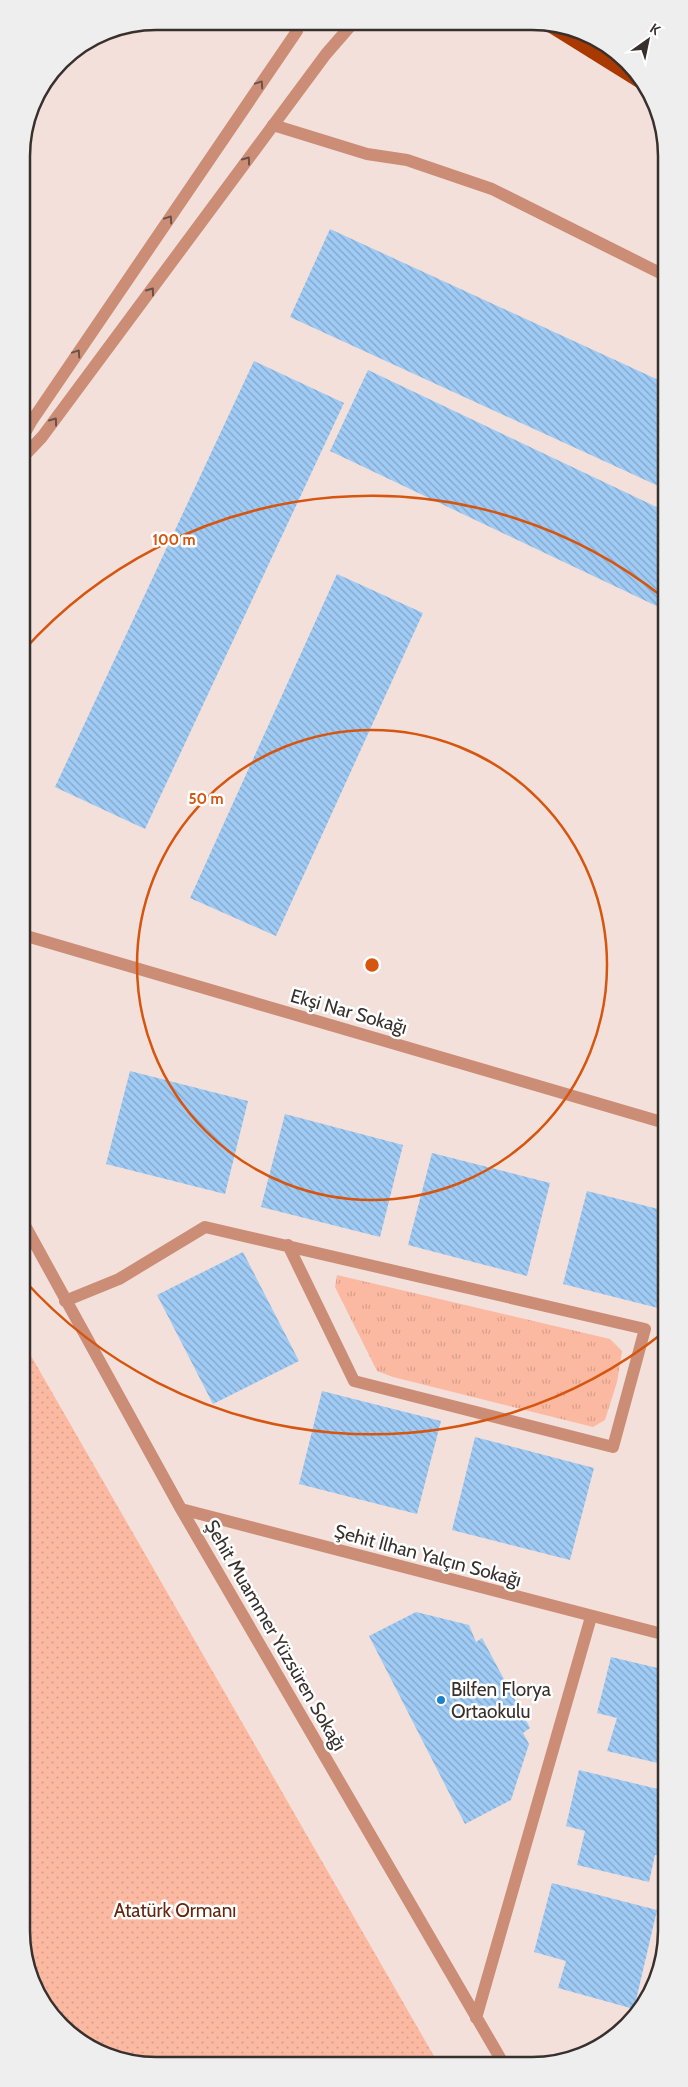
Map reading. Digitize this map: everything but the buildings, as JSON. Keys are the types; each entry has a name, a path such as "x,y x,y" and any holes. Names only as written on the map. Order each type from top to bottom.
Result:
{"main road":[{"path":"560,33 629,76"}],"street":[{"path":"30,424 297,30"},
{"path":"30,450 42,437 326,54 346,30"},
{"path":"274,125 367,154 415,163 492,190 658,272"},
{"name":"Ekşi Nar Sokağı","path":"30,937 658,1121"},
{"path":"65,1301 119,1279 205,1227 288,1245 645,1329 613,1447 354,1381 288,1245"},
{"name":"Şehit Muammer Yüzsüren Sokağı","path":"30,1235 181,1509 499,2057"},
{"name":"Şehit İlhan Yalçın Sokağı","path":"181,1509 658,1633"},
{"path":"476,2018 591,1617"}],"green space":[{"path":"337,1275 610,1339 622,1351 617,1382 605,1420 593,1427 393,1377 377,1371 335,1287"},
{"name":"Atatürk Ormanı","path":"30,1354 435,2057 147,2057 131,2055 100,2044 79,2031 56,2008 47,1994 34,1964 30,1940"}],"place":[{"name":"Bilfen Florya Ortaokulu","path":"441,1700"}]}
